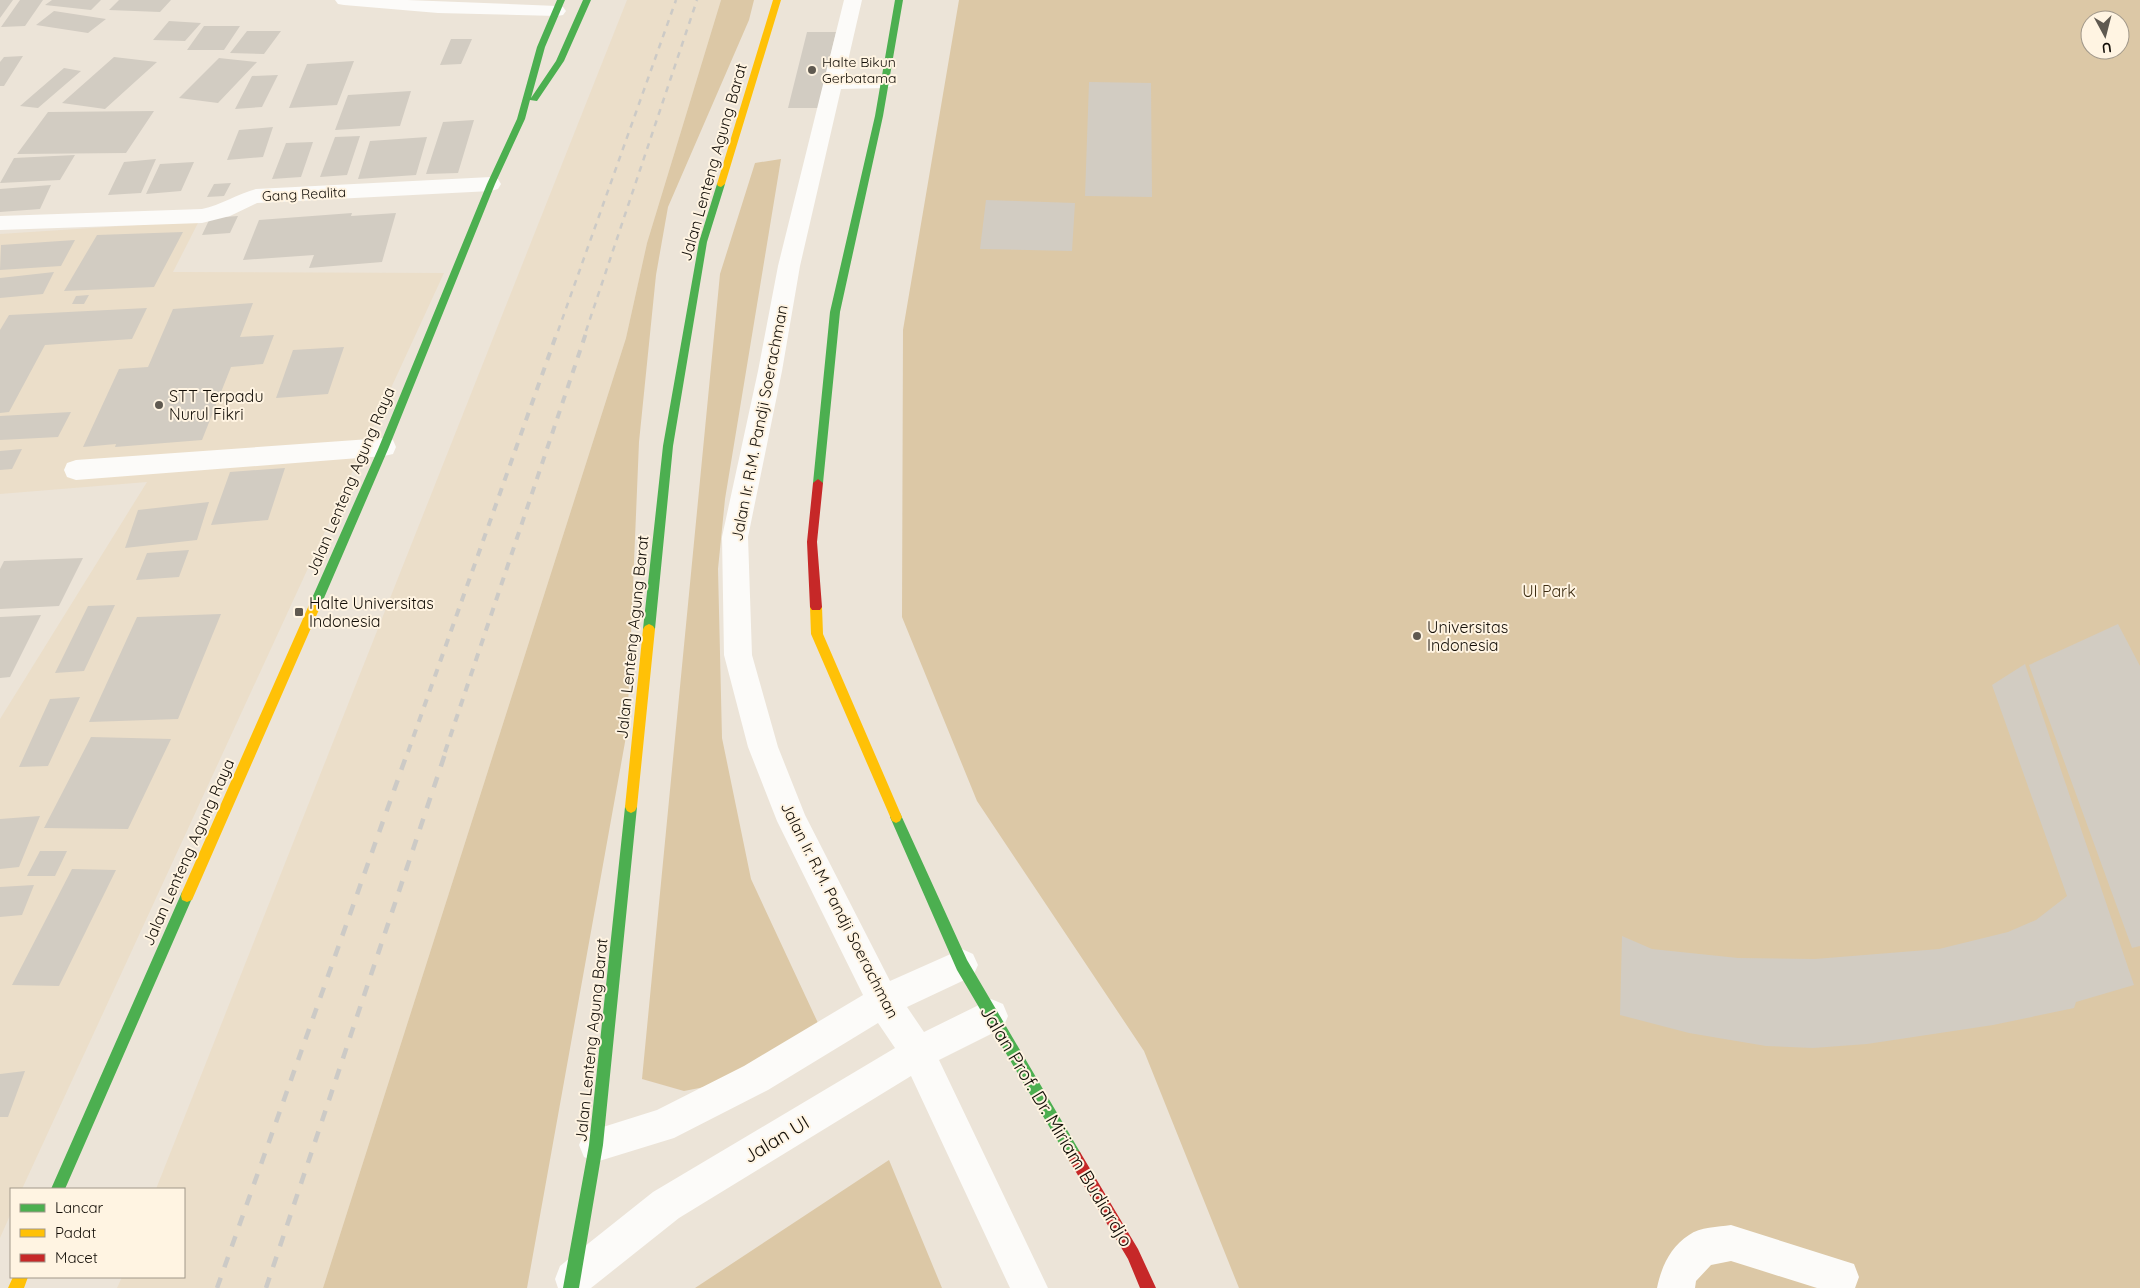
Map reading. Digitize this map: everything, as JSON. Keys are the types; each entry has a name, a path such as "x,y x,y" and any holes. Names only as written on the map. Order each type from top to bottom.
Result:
{"main road":[{"path":"521,119 560,60 587,0"},
{"name":"Jalan Lenteng Agung Barat","path":"572,1283 596,1145 668,446 704,242 776,0"},
{"path":"899,0 885,82 835,312 812,542 817,634 962,965"},
{"name":"Jalan Lenteng Agung Raya","path":"58,1188 384,447 491,184 521,119 541,46 559,5"},
{"name":"Jalan Prof. Dr. Miriam Budiardjo","path":"962,965 1133,1254 1148,1288"}],"street":[{"path":"344,0 430,8 559,5"},
{"name":"Jalan Ir. R.M. Pandji Soerachman","path":"853,0 789,266 770,372 735,537 738,655 763,746 792,821 883,1002 918,1053"},
{"path":"833,84 885,82"},
{"name":"Gang Realita","path":"0,223 202,216 223,211 243,200 256,196 491,184"},
{"path":"76,470 384,447"},
{"path":"596,1145 662,1126 756,1078 883,1002 962,965"},
{"name":"Jalan UI","path":"572,1283 666,1204 918,1053 991,1016"},
{"path":"918,1053 1029,1288"},
{"path":"1676,1288 1679,1272 1701,1248 1731,1243 1841,1277"}],"shaded area":[{"path":"627,0 721,0 647,243 626,338 323,1288 117,1288 122,1278 185,1278 185,1188 156,1188"},
{"path":"199,221 173,272 444,273 22,1188 10,1188 10,1215 0,1238 0,719 147,482 0,494 0,234"}],"green space":[{"path":"721,0 754,0 749,20 668,207 656,275 639,442 627,731 527,1288 323,1288 626,338 647,243"},
{"name":"UI Park","path":"959,0 2140,0 2140,1288 1239,1288 1144,1051 977,801 902,617 903,330"},
{"path":"781,159 725,499 718,569 722,738 751,879 818,1023 740,1080 684,1091 642,1079 720,274 755,163"},
{"path":"889,1160 942,1288 695,1288"}],"building":[{"path":"0,0 13,0 0,18"},
{"path":"20,0 43,0 25,26 1,27"},
{"path":"52,0 101,0 91,10 45,5"},
{"path":"119,0 171,0 160,12 109,10"},
{"path":"54,11 106,19 88,33 36,25"},
{"path":"169,21 201,23 185,41 153,40"},
{"path":"204,26 240,26 224,50 187,50"},
{"path":"247,31 281,31 264,54 230,53"},
{"name":"Halte Bikun Gerbatama","path":"807,32 836,32 818,108 788,108"},
{"path":"451,39 472,39 461,64 440,65"},
{"path":"23,56 4,86 0,86 0,62 4,57"},
{"path":"114,57 157,62 105,109 62,103"},
{"path":"219,58 257,62 218,103 179,98"},
{"path":"354,61 337,105 289,108 307,64"},
{"path":"64,68 81,71 38,108 20,106"},
{"path":"278,75 262,107 235,109 252,76"},
{"path":"1089,82 1151,83 1152,197 1085,196"},
{"path":"411,91 400,126 335,130 348,95"},
{"path":"154,111 126,153 17,154 48,112"},
{"path":"474,120 458,173 426,174 443,122"},
{"path":"273,127 263,157 227,160 239,130"},
{"path":"360,136 347,175 320,177 335,137"},
{"path":"427,137 416,175 358,179 370,141"},
{"path":"313,142 301,177 272,179 286,143"},
{"path":"75,155 60,180 0,183 14,158"},
{"path":"156,159 141,193 108,195 124,162"},
{"path":"194,162 181,191 146,194 160,164"},
{"path":"231,183 224,196 207,197 214,184"},
{"path":"51,185 40,209 0,212 0,189"},
{"path":"986,200 1075,203 1072,251 980,249"},
{"path":"352,213 351,216 396,213 382,262 309,268 314,255 243,260 259,220"},
{"path":"238,216 230,233 202,235 210,218"},
{"path":"183,232 154,287 64,291 97,235"},
{"path":"75,240 61,266 0,270 1,245"},
{"path":"54,272 43,294 0,298 0,278"},
{"path":"89,295 84,304 72,304 76,296"},
{"name":"STT Terpadu Nurul Fikri","path":"253,303 240,337 274,335 263,364 231,367 202,440 115,447 116,444 83,447 119,369 148,367 173,309"},
{"path":"147,308 132,339 45,345 9,412 0,413 0,330 9,315"},
{"path":"344,347 328,394 276,398 293,350"},
{"path":"71,412 58,437 0,440 0,416"},
{"path":"22,449 12,469 0,470 0,451"},
{"path":"285,468 268,520 211,525 230,472"},
{"path":"209,502 197,540 125,548 138,510"},
{"path":"189,550 179,577 136,580 147,553"},
{"path":"83,558 59,606 0,609 0,569 4,561"},
{"path":"115,605 84,671 55,673 88,606"},
{"path":"221,614 178,719 89,722 137,617"},
{"path":"41,615 10,677 0,678 0,617"},
{"path":"2118,624 2140,666 2140,946 2132,948 2029,665"},
{"path":"2025,664 2134,985 2076,1002 2074,1008 1993,1025 1867,1044 1813,1048 1766,1046 1689,1033 1620,1015 1622,936 1652,949 1738,958 1815,959 1939,949 2008,932 2036,920 2067,896 1992,685"},
{"path":"80,697 48,766 19,767 50,699"},
{"path":"91,737 171,739 128,829 44,828"},
{"path":"40,816 19,867 0,869 0,819"},
{"path":"40,851 67,851 55,876 27,876"},
{"path":"72,869 116,870 59,986 12,985"},
{"path":"34,885 22,915 0,917 0,887"},
{"path":"25,1071 8,1117 0,1117 0,1074"}],"railway":[{"path":"558,331 676,0"},
{"path":"586,331 697,0"},
{"path":"408,752 558,330"},
{"path":"445,752 587,330"},
{"path":"217,1288 408,751"},
{"path":"266,1288 446,751"}],"traffic: fast":[{"path":"315,605 384,447 491,184 521,119 541,47 561,0"},
{"path":"534,99 560,61 587,0"},
{"path":"818,483 835,312 879,116 899,0"},
{"path":"649,629 668,446 703,242 721,184"},
{"path":"571,1288 596,1145 631,807"},
{"path":"896,817 962,965 1075,1157"},
{"path":"58,1188 187,896"}],"traffic: slow":[{"path":"721,184 777,0"},
{"path":"187,896 315,605"},
{"path":"816,607 817,634 896,817"},
{"path":"631,807 649,629"},
{"path":"16,1288 21,1278"}],"traffic: jam":[{"path":"816,607 812,542 818,483"},
{"path":"1075,1157 1133,1254 1148,1288"}],"place":[{"name":"Halte Bikun Gerbatama","path":"812,70"},
{"name":"STT Terpadu Nurul Fikri","path":"159,405"},
{"name":"Halte Universitas Indonesia","path":"299,612"},
{"name":"Universitas Indonesia","path":"1417,636"}]}
